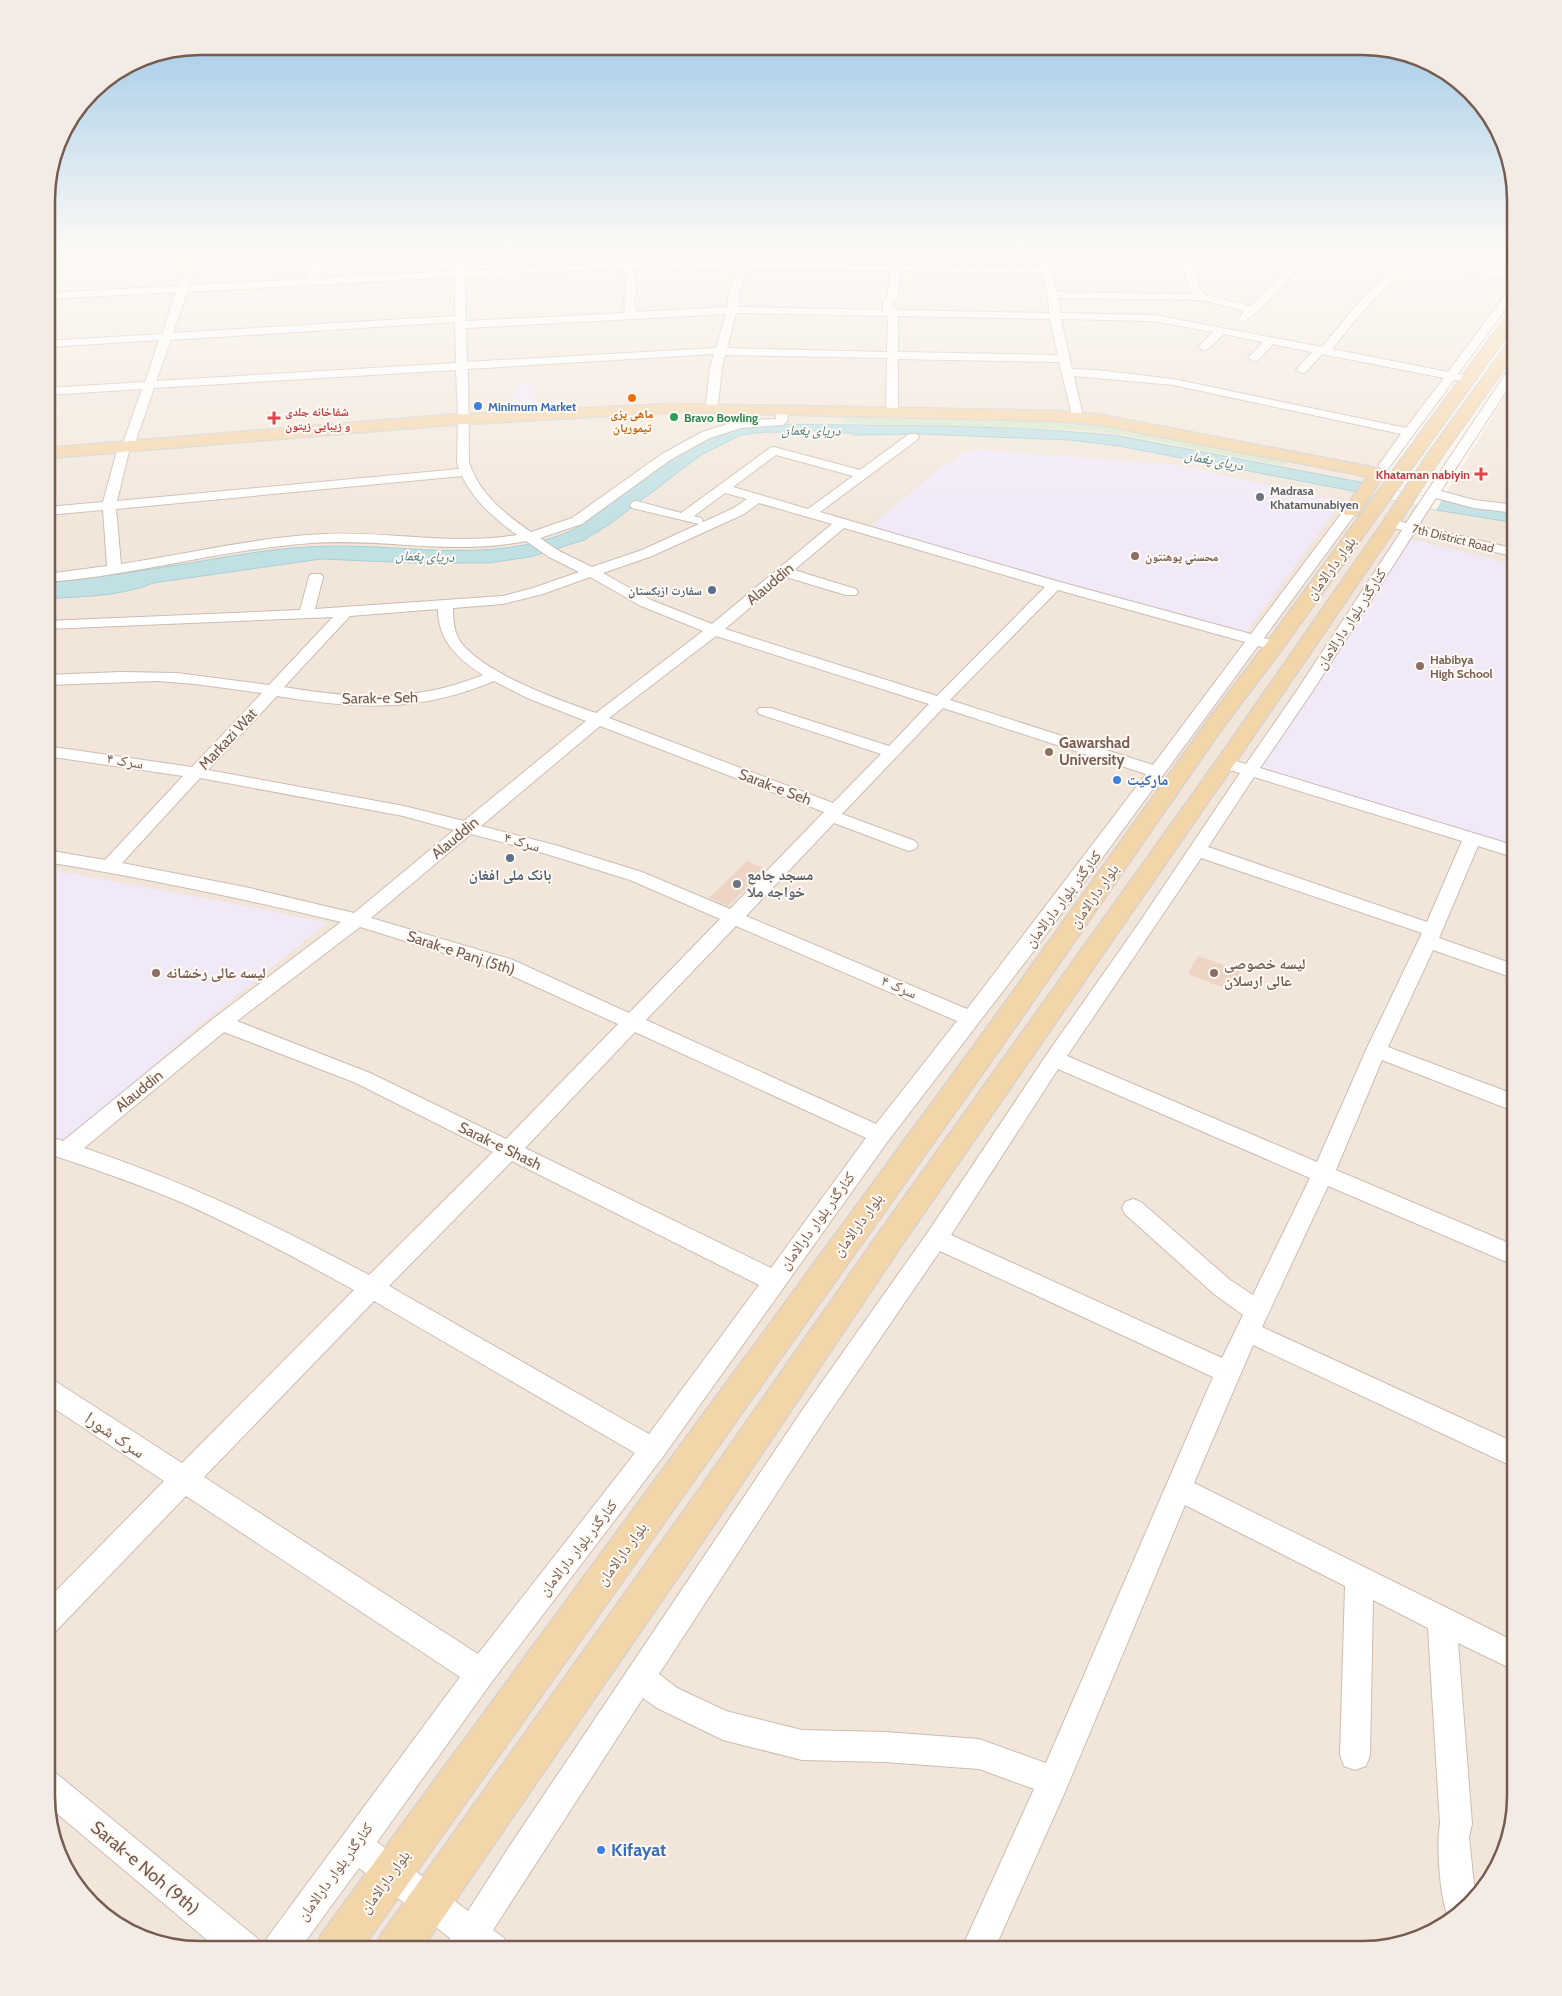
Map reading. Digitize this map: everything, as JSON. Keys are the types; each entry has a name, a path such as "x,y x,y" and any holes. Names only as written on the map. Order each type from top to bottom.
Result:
{"main road":[{"name":"بلوار دارالامان","path":"402,1941 710,1502 897,1229 1237,766 1355,553 1396,496 1467,379 1493,344"},
{"path":"1396,496 1433,458 1507,355"},
{"path":"55,450 463,417 712,404 848,408 1085,418 1364,470 1375,476 1396,496"},
{"path":"463,417 682,408 892,407 1076,412 1384,466 1396,496"},
{"path":"1396,496 1433,458"},
{"name":"بلوار دارالامان","path":"342,1941 988,1046 1207,720 1265,643 1355,553"}],"street":[{"path":"114,570 109,505 126,445 150,385 163,344"},
{"path":"461,344 463,462 466,472 475,490 490,507 528,537 554,554 593,573 646,603 714,630 1158,772"},
{"path":"712,404 716,368 723,344"},
{"path":"892,344 892,407"},
{"path":"1061,344 1076,412"},
{"path":"1204,348 1209,344"},
{"path":"1254,358 1267,344"},
{"path":"1290,344 1467,379"},
{"path":"1302,370 1328,344"},
{"path":"1384,466 1475,344"},
{"path":"55,390 721,351 1064,359"},
{"path":"1068,372 1096,372 1173,382 1408,432"},
{"name":"کنارگذر بلوار دارالامان","path":"1265,643 1396,496 1507,384"},
{"path":"55,577 114,570 304,540 361,538 453,544 528,537 560,528 576,521 666,458 706,435 740,424 781,421 782,409"},
{"path":"809,514 913,437"},
{"path":"683,518 774,451 861,474"},
{"path":"55,510 466,472"},
{"path":"722,488 1055,585 1265,643"},
{"path":"1396,496 1449,499 1507,508"},
{"name":"کنارگذر بلوار دارالامان","path":"477,1941 639,1678 814,1414 936,1239 1054,1059 1197,850 1237,766 1304,692 1355,611 1396,496"},
{"name":"7th District Road","path":"1396,496 1507,549"},
{"path":"55,625 346,612 502,600 538,591 647,553 739,511 756,499"},
{"path":"636,505 710,525"},
{"name":"Alauddin","path":"56,1148 357,920 597,720 714,630 842,524"},
{"path":"784,572 851,592"},
{"path":"306,614 316,577"},
{"path":"55,1612 183,1479 509,1150 1055,585"},
{"path":"446,605 445,620 452,641 468,656 495,676"},
{"name":"Markazi Wat","path":"109,866 346,612"},
{"name":"Sarak-e Seh","path":"55,680 162,676 334,699 387,701 448,693 495,676 532,695 833,813 909,845"},
{"path":"765,711 892,752"},
{"name":"کنارگذر بلوار دارالامان","path":"285,1941 481,1673 653,1450 880,1135 972,1018 1158,772 1207,720"},
{"name":"سرک ۴","path":"55,752 198,772 404,810 469,827 636,876 972,1018"},
{"path":"1237,766 1507,849"},
{"path":"982,1941 1054,1781 1228,1372 1323,1173 1376,1050 1430,936 1472,838"},
{"path":"1197,850 1430,936 1507,968"},
{"name":"Sarak-e Panj (5th)","path":"55,857 109,866 245,893 357,920 506,965 880,1135"},
{"name":"Sarak-e Shash","path":"221,1023 363,1078 774,1281"},
{"path":"1376,1050 1507,1101"},
{"path":"1054,1059 1507,1252"},
{"path":"56,1148 208,1204 371,1288 653,1450"},
{"path":"1133,1208 1222,1287 1253,1322 1507,1451"},
{"path":"936,1239 1228,1372"},
{"name":"سرک شورا","path":"55,1395 481,1673"},
{"path":"1179,1489 1442,1622 1507,1653"},
{"path":"1355,1755 1359,1580"},
{"path":"1442,1622 1456,1824 1453,1837 1460,1903"},
{"path":"639,1678 667,1698 724,1725 802,1745 885,1747 978,1754 1054,1781"},
{"name":"Sarak-e Noh (9th)","path":"55,1792 234,1941"},
{"path":"355,1845 430,1902 472,1941"}],"shaded area":[{"path":"55,344 1474,344 1384,466 1378,465 1359,492 1436,510 1507,522 1507,1796 1506,1815 1499,1842 1492,1860 1471,1892 1458,1905 1426,1926 1399,1936 1381,1940 1362,1941 200,1941 181,1940 145,1930 128,1922 104,1905 91,1892 70,1860 60,1833 56,1815 55,1796"},
{"path":"535,383 534,404 512,405 513,387 519,384"},
{"path":"1507,393 1507,511 1442,500"},
{"name":"محسني پوهنتون","path":"983,450 1178,465 1342,502 1243,636 869,528 946,463 950,463 965,451"},
{"name":"Habibya High School","path":"1407,538 1507,563 1507,842 1259,767"},
{"name":"لیسه عالی رخشانه","path":"55,871 327,923 202,1023 66,1141 55,1138"}],"green space":[{"path":"845,414 1093,421 1291,457 1285,466 1120,434 1087,430 844,423"}],"water":[{"name":"دریای پغمان","path":"771,424 989,427 1119,436 1365,483 1458,504 1507,512 1507,522 1436,510 1358,492 1119,446 1070,440 919,434 854,435 853,433 765,432 741,435 701,455 610,524 584,540 530,557 488,563 415,563 321,559 153,583 140,588 114,593 55,598 55,582 276,550 343,546 477,550 510,547 542,541 575,529 674,454 699,441 737,428"}],"pier":[{"path":"1365,483 1442,500 1436,510 1358,492"}],"building":[{"name":"مسجد جامع خواجه ملا","path":"747,861 766,869 728,906 709,898"},
{"name":"لیسه خصوصی عالی ارسلان","path":"1198,956 1240,971 1230,990 1188,974"}],"place":[{"name":"ماهی پزی تیموریان","path":"632,398"},
{"name":"Minimum Market","path":"478,406"},
{"name":"Bravo Bowling","path":"674,417"},
{"name":"شفاخانه جلدی و زیبایی زیتون","path":"274,418"},
{"name":"Khataman nabiyin","path":"1481,474"},
{"name":"Madrasa Khatamunabiyen","path":"1260,497"},
{"name":"محسني پوهنتون","path":"1135,556"},
{"name":"سفارت ازبکستان","path":"712,590"},
{"name":"Habibya High School","path":"1420,666"},
{"name":"Gawarshad University","path":"1049,752"},
{"name":"مارکیت","path":"1117,780"},
{"name":"بانک ملی افغان","path":"510,858"},
{"name":"مسجد جامع خواجه ملا","path":"737,884"},
{"name":"لیسه عالی رخشانه","path":"156,973"},
{"name":"لیسه خصوصی عالی ارسلان","path":"1214,973"},
{"name":"Kifayat","path":"601,1850"}]}
